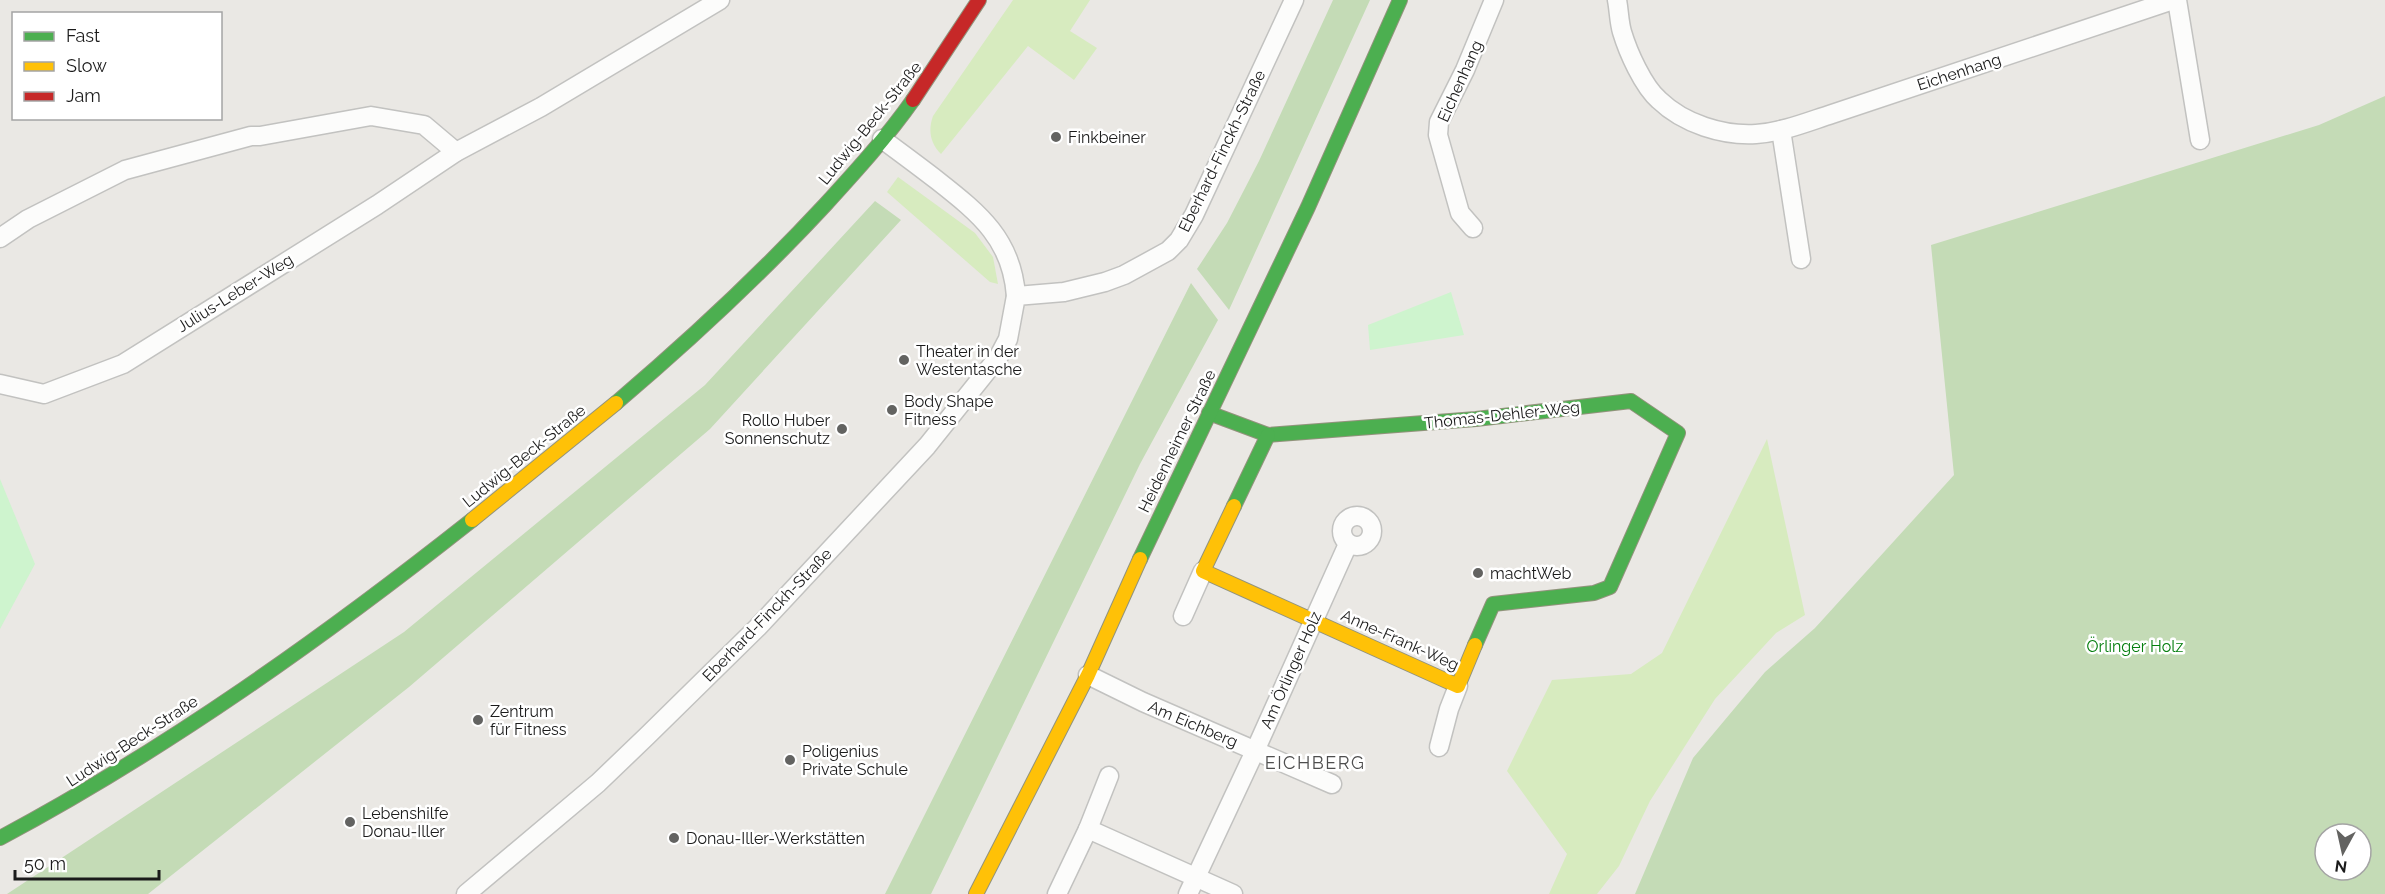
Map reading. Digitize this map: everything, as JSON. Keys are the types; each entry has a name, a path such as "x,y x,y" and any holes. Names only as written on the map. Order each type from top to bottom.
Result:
{"street":[{"name":"Julius-Leber-Weg","path":"0,384 44,394 123,364 377,205 456,152 541,107 720,0"},
{"name":"Ludwig-Beck-Straße","path":"0,838 81,793 300,650 363,605 527,477 610,407 729,301 812,219 882,140 923,86 979,0"},
{"name":"Eberhard-Finckh-Straße","path":"1016,296 1064,292 1105,282 1158,258 1179,240 1194,215 1293,0"},
{"name":"Heidenheimer Straße","path":"976,894 1088,675 1151,533 1308,207 1400,0"},
{"name":"Eichenhang","path":"1473,228 1460,213 1438,135 1439,122 1465,70 1494,0"},
{"name":"Eichenhang","path":"1617,0 1621,30 1640,72 1657,99 1688,119 1712,129 1755,134 1781,130 2136,6 2175,0 2200,140"},
{"path":"0,238 28,219 125,170 251,136 372,116 424,125 456,152"},
{"path":"1781,130 1801,259"},
{"name":"Eberhard-Finckh-Straße","path":"466,894 598,783 758,627 927,446 999,356 1008,339 1016,296 1015,276 1006,253 990,225 968,204 882,140"},
{"name":"Thomas-Dehler-Weg","path":"1209,413 1268,435 1476,419 1631,401 1678,433 1660,477"},
{"path":"1183,616 1268,435"},
{"name":"Anne-Frank-Weg","path":"1203,571 1458,686 1493,603 1594,593 1610,587 1660,477"},
{"name":"Am Örlinger Holz","path":"1188,894 1256,751 1312,619 1348,544"},
{"name":"Am Eichberg","path":"1088,675 1143,702 1332,784"},
{"path":"1439,747 1458,686"},
{"path":"1057,894 1110,776"},
{"path":"1088,829 1233,894"}],"green space":[{"path":"1013,0 1090,0 1070,31 1097,48 1074,80 1028,46 941,154 931,136 933,116"},
{"path":"1333,0 1370,0 1229,310 1197,269 1227,223 1259,161"},
{"name":"Örlinger Holz","path":"2385,96 2385,894 1635,894 1693,758 1765,672 1815,628 1954,475 1931,245 2319,125"},
{"path":"898,177 975,233 993,257 998,284 990,282 887,192"},
{"path":"875,201 901,220 710,429 409,687 148,894 7,894 404,632 705,385"},
{"path":"1191,283 1218,320 1140,464 931,894 885,894"},
{"path":"1451,292 1464,335 1370,350 1368,325"},
{"path":"1767,439 1805,615 1776,633 1715,699 1650,801 1619,866 1597,894 1549,894 1567,854 1507,771 1552,680 1631,674 1662,653"},
{"path":"0,479 35,564 0,629"}],"traffic: fast":[{"path":"1140,559 1308,207 1400,0"},
{"path":"616,403 697,332 775,257 860,167 913,100"},
{"path":"1209,413 1268,435 1476,419 1631,401 1678,433 1610,587 1594,593 1493,604 1475,645"},
{"path":"1234,506 1268,435"},
{"path":"0,838 123,767 243,690 359,607 472,520"}],"traffic: slow":[{"path":"472,520 616,403"},
{"path":"1234,506 1203,571 1458,686 1475,645"},
{"path":"976,894 1088,675 1140,559"}],"traffic: jam":[{"path":"913,100 979,0"}],"place":[{"name":"Finkbeiner","path":"1056,137"},
{"name":"Theater in der Westentasche","path":"904,360"},
{"name":"Body Shape Fitness","path":"892,410"},
{"name":"Rollo Huber Sonnenschutz","path":"842,429"},
{"name":"machtWeb","path":"1478,573"},
{"name":"Zentrum für Fitness","path":"478,720"},
{"name":"Poligenius Private Schule","path":"790,760"},
{"name":"Lebenshilfe Donau-Iller","path":"350,822"},
{"name":"Donau-Iller-Werkstätten","path":"674,838"}],"district":[{"name":"EICHBERG","path":"1315,762"}]}
